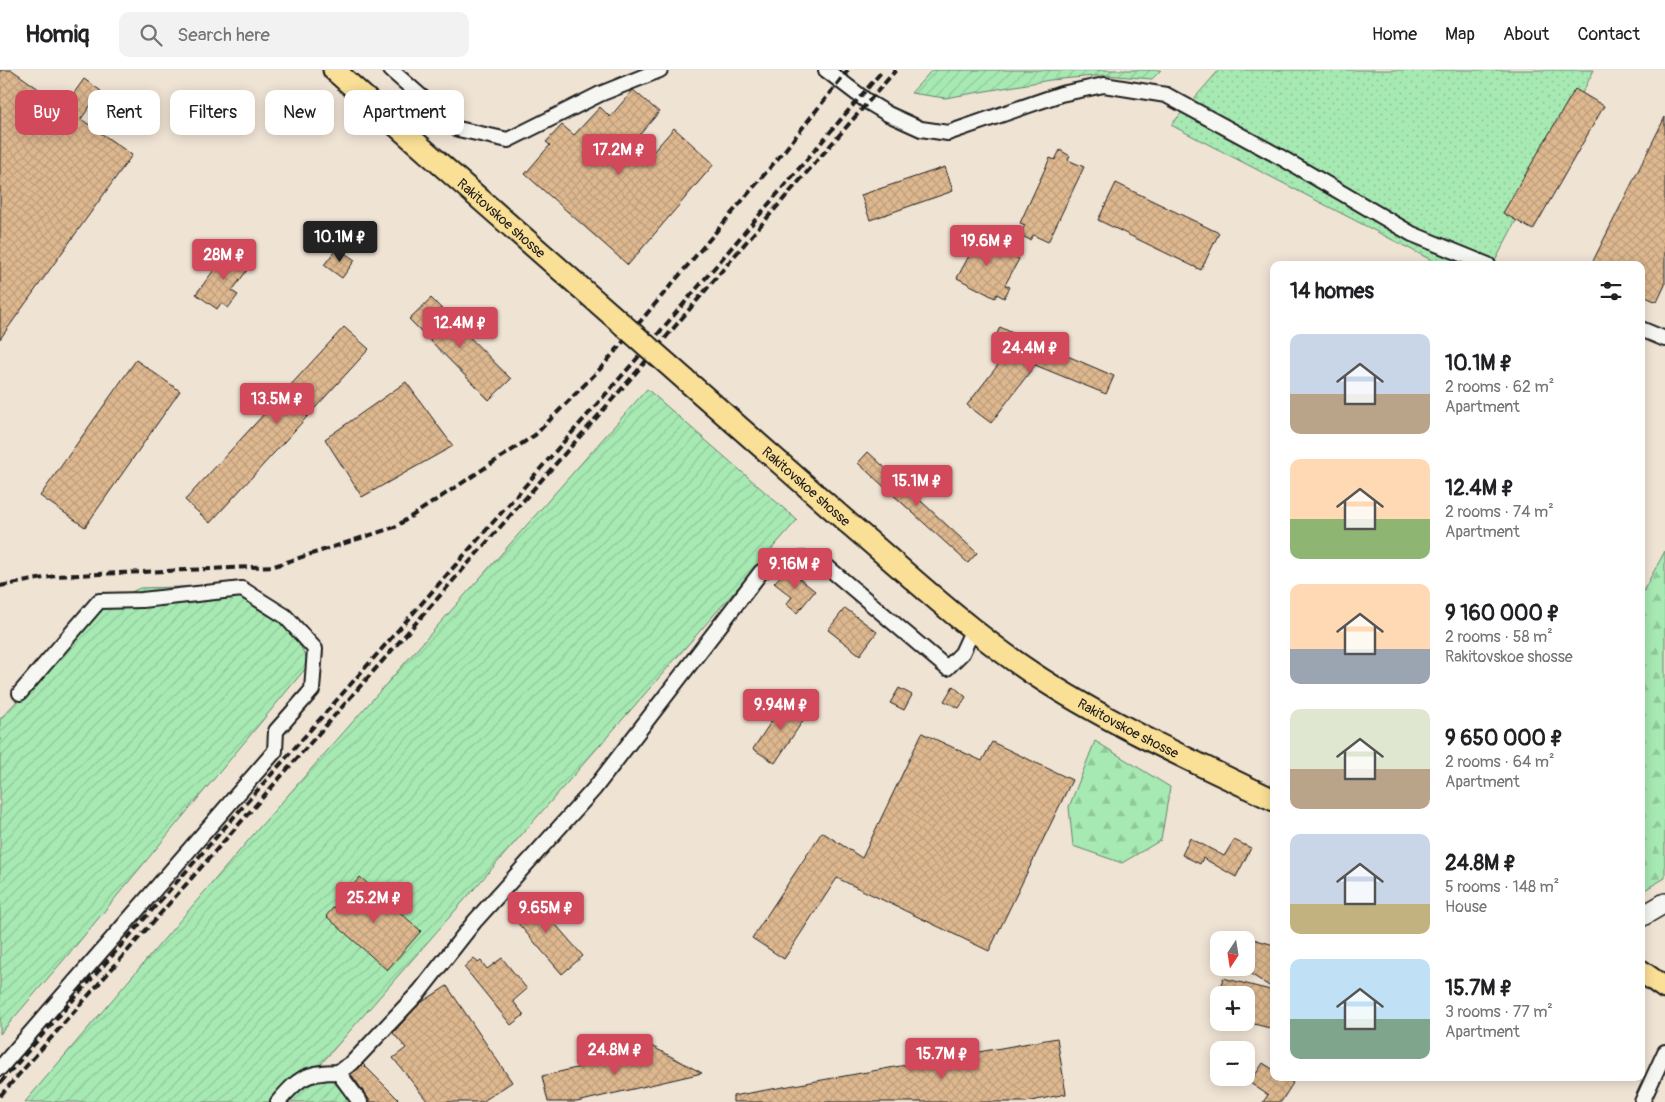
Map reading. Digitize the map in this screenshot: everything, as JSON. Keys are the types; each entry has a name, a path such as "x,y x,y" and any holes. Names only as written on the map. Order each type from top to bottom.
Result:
{"main road":[{"name":"Rakitovskoe shosse","path":"334,70 847,522 973,629 1032,672 1091,709 1270,798"},
{"path":"1645,974 1665,988"}],"street":[{"path":"391,70 458,129 508,140 600,94 660,70"},
{"path":"826,70 868,102 888,114 921,129 948,133 1061,94 1104,86 1166,95 1282,158 1412,234 1478,261"},
{"path":"1645,331 1665,339"},
{"path":"278,1102 297,1080 320,1072 338,1072 352,1063 420,991 475,922 594,789 761,572 785,560 818,559 947,668 962,653 973,629"},
{"path":"0,1068 275,751 276,731 312,690 315,650 285,616 242,589 142,600 99,601 20,693"},
{"path":"1645,915 1665,903"},
{"path":"1642,1102 1665,1052"},
{"path":"338,1072 360,1102"}],"green space":[{"path":"932,70 1161,70 1152,79 1106,75 1050,80 945,98 911,93"},
{"path":"1219,70 1594,70 1495,261 1433,261 1171,125"},
{"path":"647,389 797,520 320,1065 350,1102 25,1102 259,828"},
{"path":"1665,551 1665,878 1645,890 1645,588"},
{"path":"227,586 283,617 310,663 73,949 0,1034 0,719 110,602 140,588"},
{"path":"1095,741 1170,787 1161,840 1122,863 1073,846 1069,807"}],"building":[{"path":"0,70 12,70 40,90 15,90 15,135 78,135 78,90 76,90 84,79 100,90 88,90 88,109 81,119 88,124 88,135 104,135 132,155 0,339"},
{"path":"1575,89 1604,106 1533,230 1503,213"},
{"path":"633,90 659,112 637,138 653,152 674,128 714,164 628,265 525,174 550,145 546,142 562,125 574,135 600,107 610,117"},
{"path":"1665,117 1665,285 1657,302 1645,297 1645,261 1593,261"},
{"path":"1060,150 1070,156 1068,160 1084,167 1048,242 1033,235 1030,240 1020,235 1025,225 1020,223 1050,158 1055,160"},
{"path":"945,167 953,191 870,220 861,195"},
{"path":"1116,183 1219,233 1201,270 1098,220"},
{"path":"971,233 1019,259 1005,285 1010,287 1004,298 997,294 995,298 957,278 970,254 962,250"},
{"path":"337,248 355,260 342,278 324,265"},
{"path":"229,250 250,266 232,291 238,295 228,308 221,303 217,309 196,294"},
{"path":"431,298 511,379 489,400 409,319"},
{"path":"344,327 369,349 210,523 185,500"},
{"path":"1000,327 1048,350 1049,348 1114,376 1106,394 1035,365 991,423 967,405 1012,347 995,338"},
{"path":"136,360 180,391 85,527 40,496"},
{"path":"406,382 453,446 362,497 325,439"},
{"path":"868,452 977,553 968,563 858,463"},
{"path":"787,569 815,591 797,613 786,604 792,597 774,583"},
{"path":"845,608 877,632 860,655 828,630"},
{"path":"953,686 966,697 959,708 944,701"},
{"path":"899,688 912,695 904,710 890,703"},
{"path":"787,698 808,713 775,763 753,749"},
{"path":"922,733 982,761 992,742 1072,780 989,951 837,878 784,959 752,938 822,832 862,858"},
{"path":"1190,838 1224,856 1234,840 1251,848 1236,877 1203,858 1200,864 1182,855"},
{"path":"360,877 421,931 387,970 326,916"},
{"path":"530,895 583,956 562,974 509,913"},
{"path":"1255,940 1270,944 1270,986 1254,976"},
{"path":"474,958 478,963 481,961 487,969 502,958 527,989 513,1001 524,1015 511,1025 464,967"},
{"path":"1223,978 1254,986 1221,986"},
{"path":"447,986 512,1082 482,1102 428,1102 393,1058 406,1048 393,1033 419,1004"},
{"path":"1255,986 1270,990 1270,1028 1255,1024"},
{"path":"1057,1038 1066,1094 1026,1102 733,1102 733,1096"},
{"path":"638,1039 702,1073 577,1102 548,1102 542,1076 640,1053"},
{"path":"1263,1063 1270,1067 1270,1081 1290,1081 1293,1083 1281,1102 1263,1102 1268,1095 1254,1086 1255,1075"},
{"path":"363,1064 401,1102 371,1102 351,1074"}],"railway":[{"path":"0,586 55,576 274,566 395,527 535,435 601,368 785,150 848,70"},
{"path":"0,1083 634,362 883,70"},
{"path":"0,1096 640,368 747,241 896,70"}]}
